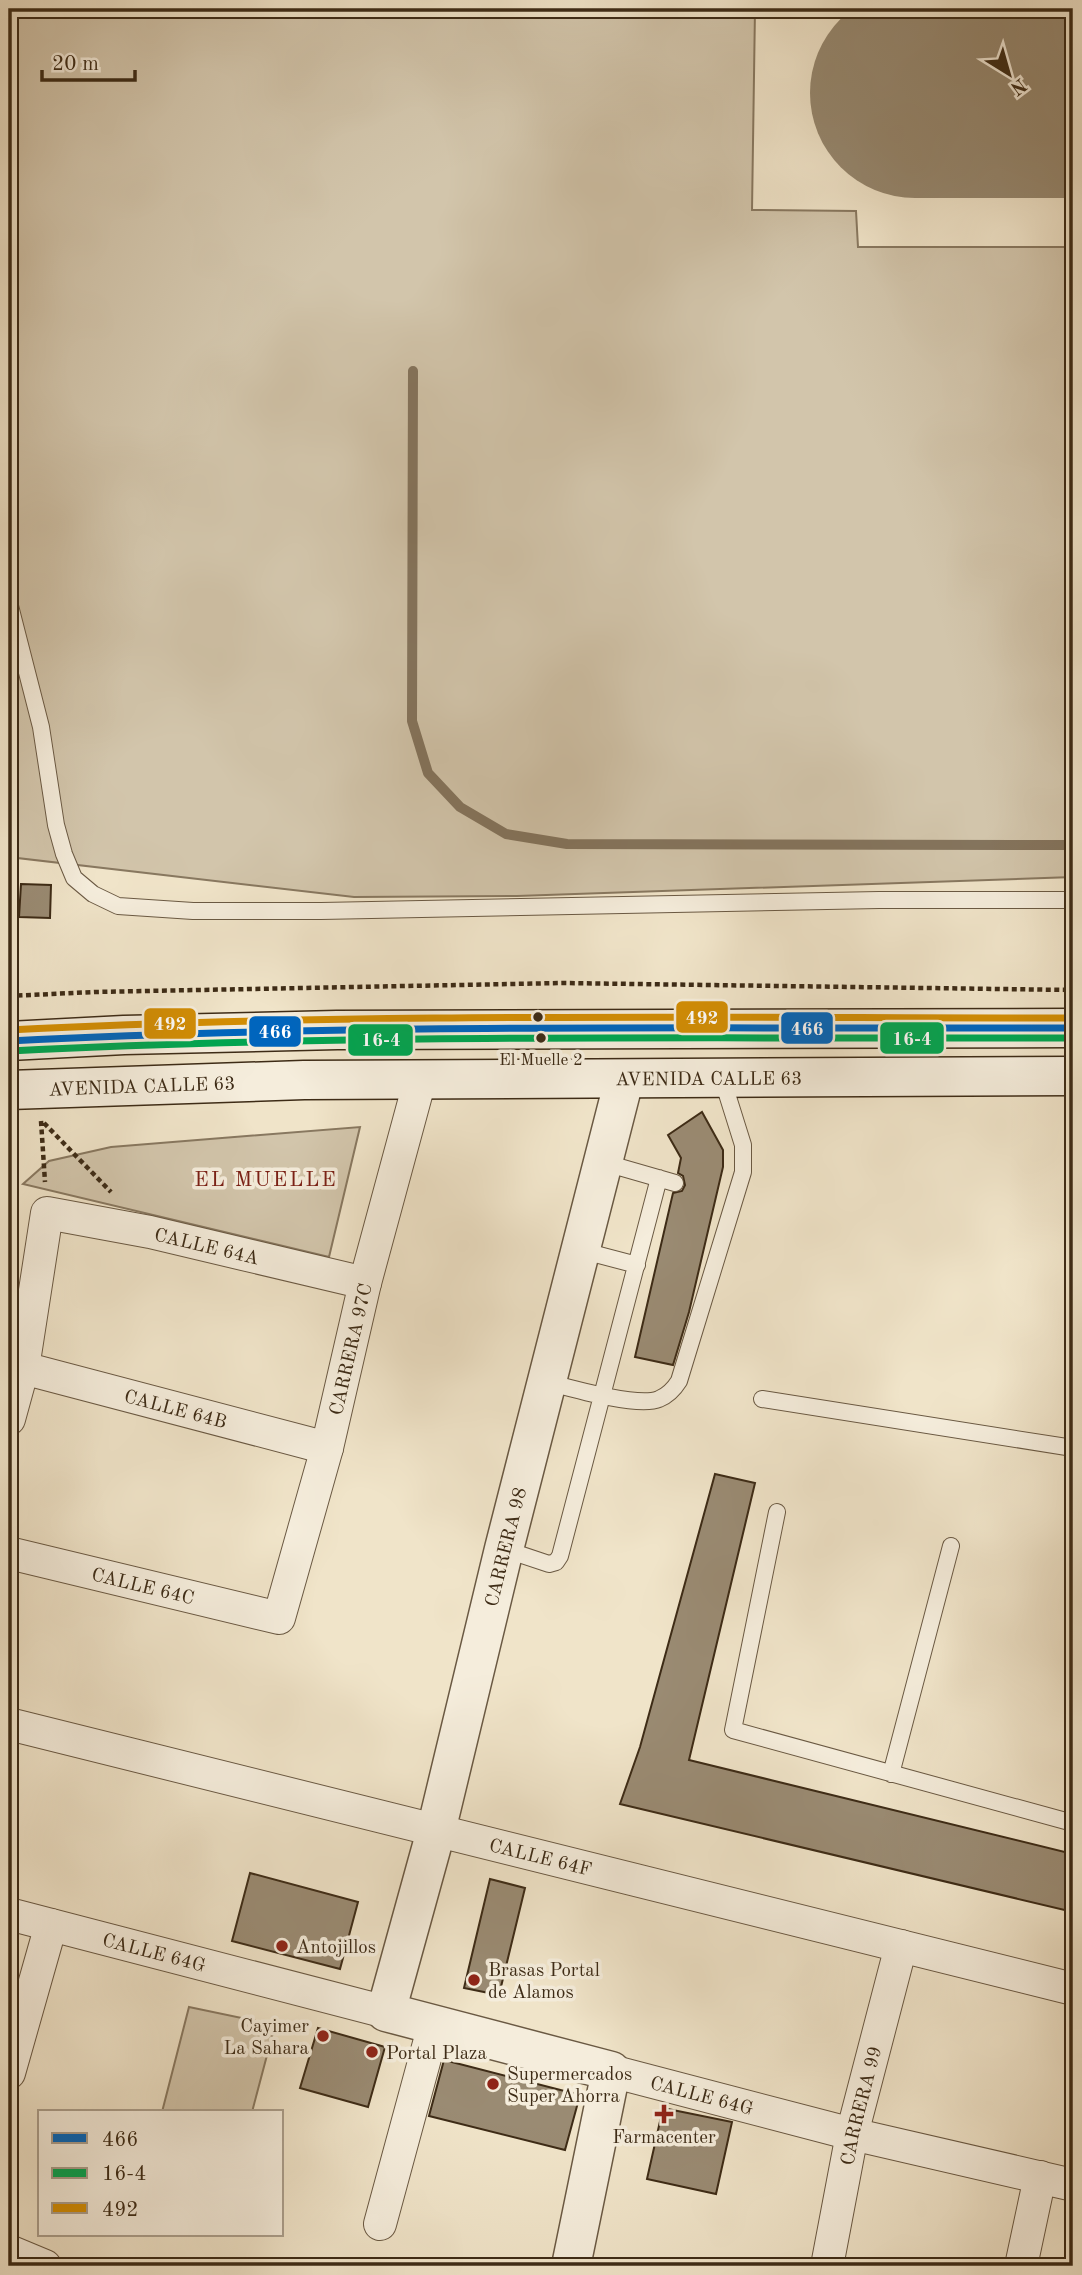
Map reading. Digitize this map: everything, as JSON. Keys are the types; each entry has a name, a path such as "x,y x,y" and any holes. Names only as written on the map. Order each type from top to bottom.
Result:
{"main road":[{"path":"9,1041 124,1035 337,1030 1073,1028"},
{"name":"AVENIDA CALLE 63","path":"9,1090 304,1080 1073,1076"},
{"name":"CARRERA 98","path":"386,2012 436,1831 504,1549 624,1080"},
{"name":"CALLE 64G","path":"386,2012 611,2071"},
{"path":"571,2266 611,2071"}],"street":[{"name":"CARRERA 97C","path":"279,1618 327,1448 365,1283 420,1080"},
{"name":"CALLE 64A","path":"47,1213 150,1232 365,1283"},
{"path":"9,1419 23,1368 47,1213"},
{"name":"CALLE 64B","path":"23,1368 327,1448"},
{"name":"CALLE 64C","path":"9,1553 279,1618"},
{"name":"CALLE 64F","path":"9,1724 1073,1989"},
{"name":"CALLE 64G","path":"9,1914 386,2012"},
{"path":"9,2073 51,1925"},
{"name":"CARRERA 99","path":"827,2266 852,2134 901,1946"},
{"path":"380,2224 434,2025"},
{"name":"CALLE 64G","path":"611,2071 852,2134 1073,2185"},
{"path":"1021,2266 1040,2177"},
{"path":"9,2251 45,2266"}],"lane":[{"path":"9,602 41,727 56,825 64,854 74,878 93,894 118,906 193,911 309,912 879,900 1073,900"},
{"path":"547,1382 603,1397 656,1401 671,1393 680,1381 743,1172 743,1145 722,1079"},
{"path":"602,1162 675,1183"},
{"path":"504,1549 549,1564 556,1562 560,1556 659,1178"},
{"path":"717,1195 734,1199"},
{"path":"580,1250 637,1265"},
{"path":"762,1399 1073,1448"},
{"path":"777,1512 733,1730 1073,1823"},
{"path":"891,1774 951,1546"}],"path":[{"path":"9,996 562,983 1073,990"},
{"path":"47,1213 41,1120 114,1195"}],"shaded area":[{"path":"9,9 755,9 752,210 856,211 858,247 1073,247 1073,877 517,896 354,897 9,857"},
{"path":"360,1127 329,1257 23,1184 49,1161 111,1147"},
{"path":"189,2007 275,2025 253,2110 163,2110"}],"building":[{"path":"21,884 51,885 50,918 19,917"},
{"path":"702,1112 723,1150 723,1167 689,1312 673,1365 635,1357 673,1193 682,1191 685,1185 683,1176 678,1173 681,1158 668,1135"},
{"path":"715,1474 755,1483 689,1760 1073,1854 1073,1912 620,1804 640,1747"},
{"path":"250,1873 358,1902 340,1969 232,1941"},
{"path":"490,1879 525,1888 499,1995 464,1988"},
{"path":"318,2028 385,2047 368,2107 300,2088"},
{"path":"444,2060 580,2095 565,2150 429,2116"},
{"path":"663,2108 732,2122 716,2194 647,2179"}],"waterway":[{"path":"413,371 412,721 428,773 460,807 506,834 567,844 1073,845"}],"taxiway":[{"path":"976,9 1018,57 1044,75 1073,87"}],"runway":[{"path":"915,93 1073,93"}],"transit line":[{"name":"492","path":"9,1030 408,1018 1073,1018"},
{"name":"466","path":"9,1041 408,1029 1073,1028"},
{"name":"16-4","path":"10,1051 408,1039 1073,1038"}],"place":[{"name":"El Muelle 2","path":"541,1038"},
{"name":"Antojillos","path":"282,1946"},
{"name":"Brasas Portal de Alamos","path":"474,1980"},
{"name":"Cayimer La Sahara","path":"323,2036"},
{"name":"Portal Plaza","path":"372,2052"},
{"name":"Supermercados Super Ahorra","path":"493,2084"},
{"name":"Farmacenter","path":"664,2114"}],"district":[{"name":"EL MUELLE","path":"266,1179"}]}
